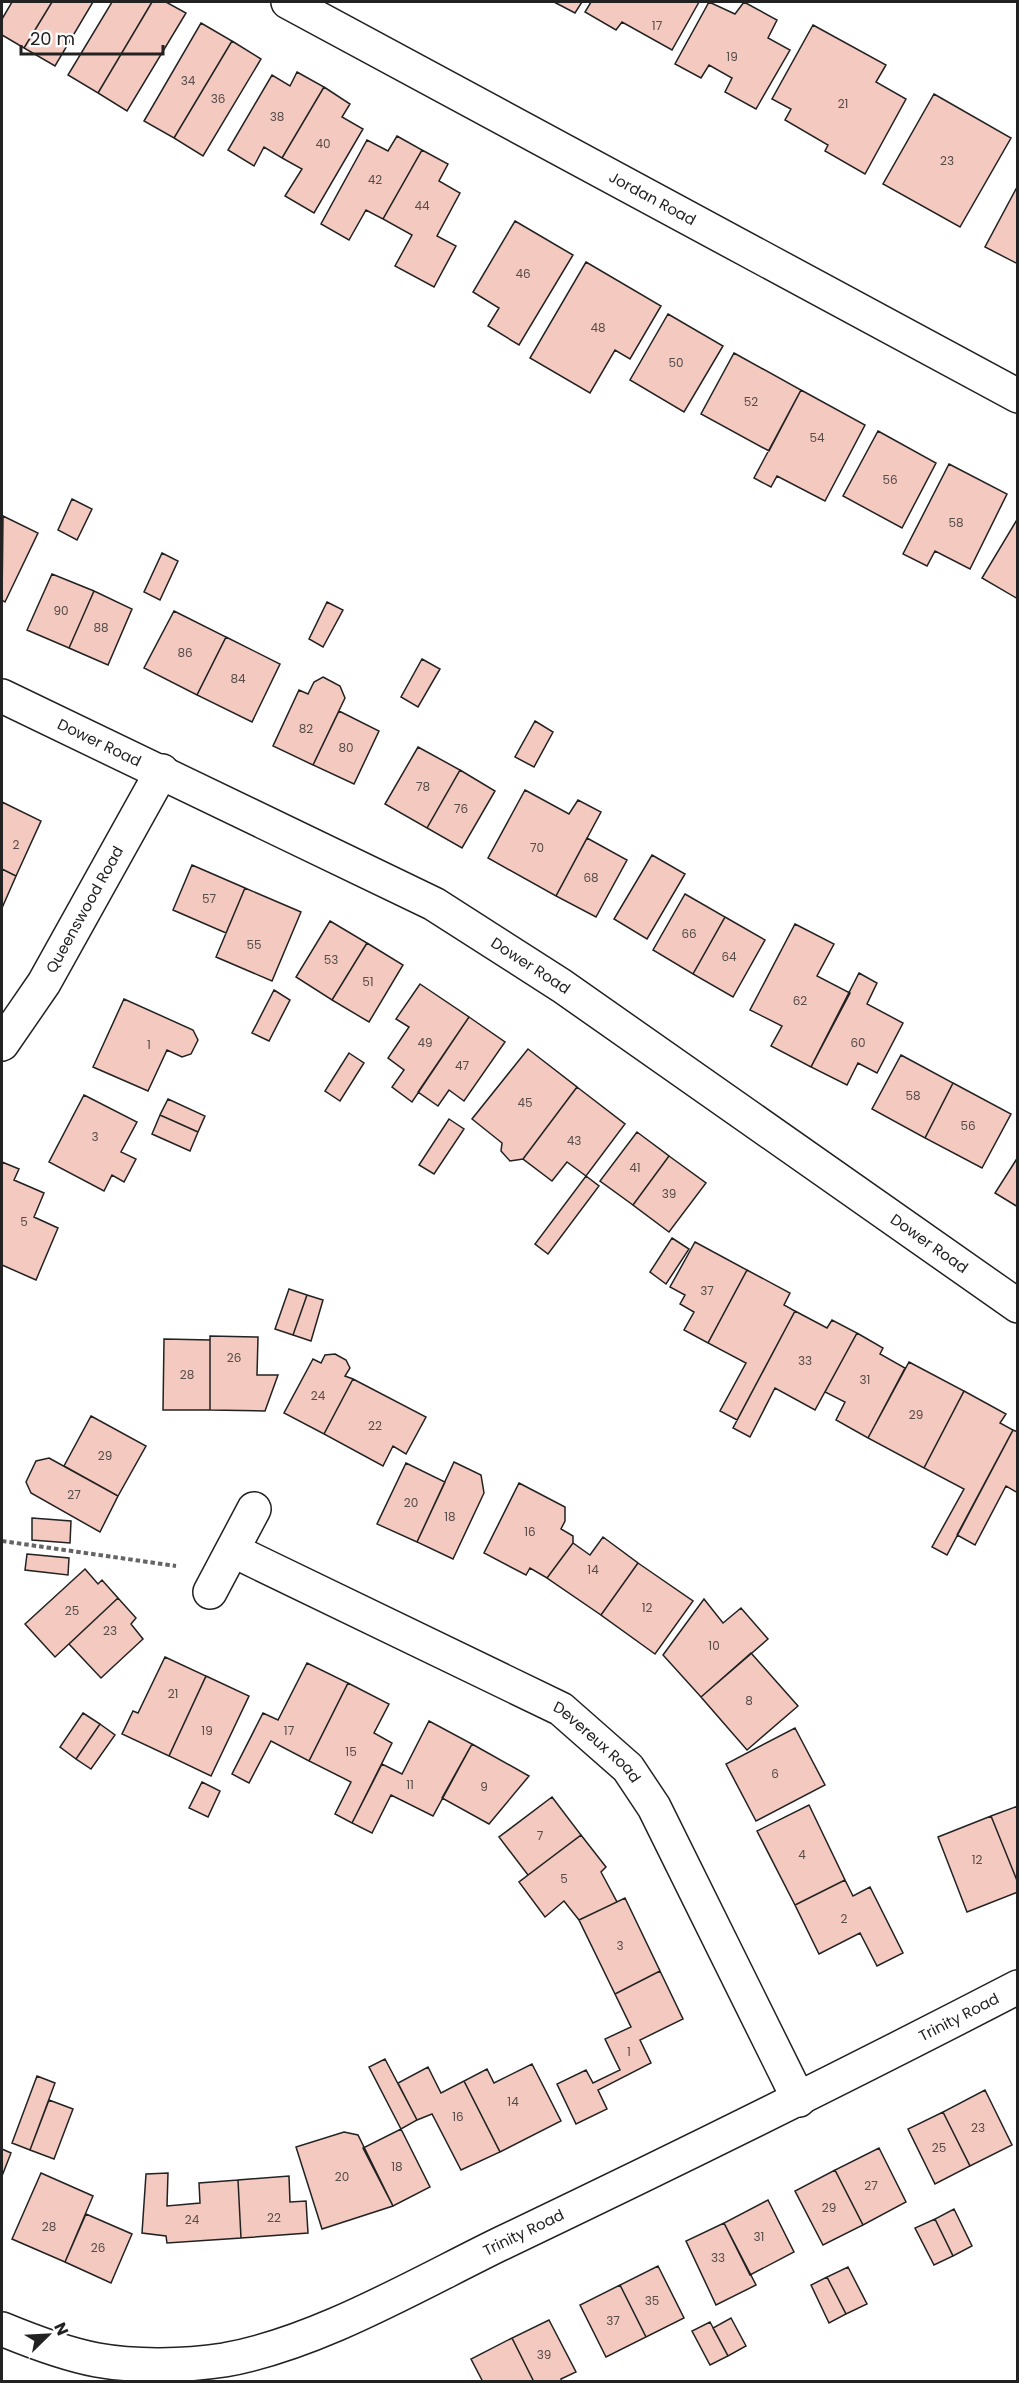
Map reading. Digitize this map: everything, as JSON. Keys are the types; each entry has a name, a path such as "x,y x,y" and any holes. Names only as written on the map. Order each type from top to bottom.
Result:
{"street":[{"name":"Jordan Road","path":"288,2 1017,396"},
{"name":"Dower Road","path":"2,696 162,771 434,904 561,986 1017,1306"},
{"name":"Queenswood Road","path":"2,1044 44,983 162,771"},
{"path":"222,1572 254,1509"},
{"name":"Devereux Road","path":"222,1572 561,1710 628,1768 654,1807 799,2100"},
{"name":"Trinity Road","path":"2,2329 97,2360 159,2364 224,2360 278,2346 345,2319 799,2100 1017,1988"}],"path":[{"path":"2,1541 222,1572"}],"building":[{"path":"12,2 52,2 24,48 2,35 2,19"},
{"path":"52,2 93,2 55,66 24,48"},
{"path":"112,2 152,2 98,93 68,75"},
{"path":"152,2 166,2 186,13 127,111 98,93"},
{"path":"554,2 582,2 575,13"},
{"path":"591,2 699,2 672,50 622,22 616,30 585,12"},
{"path":"709,2 735,14 744,2 777,20 768,38 790,50 756,109 725,92 732,78 709,65 701,78 675,64"},
{"path":"201,23 232,41 174,138 144,121"},
{"path":"813,25 886,65 876,82 906,99 865,174 825,151 828,145 785,120 791,109 772,99"},
{"path":"232,41 261,59 203,156 174,138"},
{"path":"297,72 324,87 282,158 264,147 254,166 228,150 272,75 290,86"},
{"path":"324,87 350,104 342,117 363,129 314,213 285,196 302,169 282,158"},
{"path":"934,94 1011,138 960,227 883,184"},
{"path":"397,136 422,150 383,219 366,210 349,240 321,224 367,140 388,151"},
{"path":"422,150 448,164 439,181 460,193 437,236 456,246 434,287 395,266 412,235 383,219"},
{"path":"1016,189 1018,190 1018,264 985,247"},
{"path":"515,221 573,255 519,345 488,326 499,308 473,292"},
{"path":"586,262 661,306 630,359 615,350 590,393 530,358"},
{"path":"668,314 723,346 684,412 630,380"},
{"path":"734,353 801,390 769,451 701,414"},
{"path":"801,390 865,425 825,501 777,476 771,487 754,478"},
{"path":"878,431 936,463 902,528 843,496"},
{"path":"949,464 1007,494 970,569 935,551 927,566 903,554"},
{"path":"72,499 92,509 77,540 58,530"},
{"path":"3,516 38,533 5,602 2,600"},
{"path":"1018,518 1018,599 982,578"},
{"path":"162,553 178,561 160,600 144,592"},
{"path":"52,574 94,591 69,648 27,630"},
{"path":"94,591 132,609 108,665 69,648"},
{"path":"327,602 343,610 323,647 309,639"},
{"path":"174,611 226,637 197,695 144,668"},
{"path":"226,637 280,664 252,722 197,695"},
{"path":"422,659 440,669 418,707 401,697"},
{"path":"323,677 340,686 345,698 313,765 273,746 299,690 308,694 314,682"},
{"path":"339,711 379,731 354,784 313,765"},
{"path":"535,721 553,732 534,767 515,757"},
{"path":"418,747 460,770 427,828 385,804"},
{"path":"460,770 495,791 462,848 427,828"},
{"path":"525,790 569,814 578,800 601,812 556,896 488,858"},
{"path":"2,802 41,821 16,876 2,869"},
{"path":"587,838 627,860 596,917 556,896"},
{"path":"652,855 685,874 647,939 614,919"},
{"path":"192,865 245,888 226,933 173,910"},
{"path":"2,869 16,876 2,908"},
{"path":"245,888 301,912 272,981 216,957"},
{"path":"685,894 725,917 693,974 653,950"},
{"path":"725,917 765,940 733,997 693,974"},
{"path":"330,921 367,943 332,1000 296,977"},
{"path":"795,924 834,944 817,976 850,993 811,1067 771,1046 782,1026 750,1010"},
{"path":"367,943 403,965 369,1022 332,1000"},
{"path":"859,973 877,983 867,1004 903,1023 877,1073 858,1063 847,1085 811,1067"},
{"path":"420,984 469,1017 412,1102 392,1087 404,1070 388,1058 409,1027 396,1019"},
{"path":"274,990 290,1000 269,1041 252,1033"},
{"path":"124,999 193,1030 198,1040 191,1054 182,1057 167,1050 148,1091 93,1067"},
{"path":"469,1017 505,1042 464,1101 449,1090 438,1106 418,1092"},
{"path":"528,1049 577,1087 523,1159 510,1161 501,1151 502,1143 472,1119"},
{"path":"349,1053 364,1063 340,1101 325,1091"},
{"path":"901,1055 953,1083 925,1138 872,1109"},
{"path":"953,1083 1011,1114 982,1168 925,1138"},
{"path":"577,1087 625,1124 586,1176 567,1162 552,1181 523,1159"},
{"path":"84,1095 137,1122 121,1152 136,1159 124,1182 112,1175 104,1191 49,1162"},
{"path":"168,1099 205,1116 198,1132 160,1115"},
{"path":"160,1115 198,1132 190,1151 152,1134"},
{"path":"449,1119 464,1129 434,1174 419,1165"},
{"path":"637,1132 669,1156 633,1205 600,1181"},
{"path":"669,1156 706,1183 669,1232 633,1205"},
{"path":"1018,1157 1018,1207 995,1193"},
{"path":"2,1162 19,1169 14,1180 44,1193 34,1217 58,1228 36,1280 2,1265"},
{"path":"586,1176 599,1186 548,1254 535,1244"},
{"path":"672,1238 689,1249 666,1284 650,1272"},
{"path":"695,1242 747,1270 708,1343 684,1330 694,1312 680,1304 685,1295 670,1287"},
{"path":"747,1270 790,1293 784,1305 795,1311 737,1420 720,1411 746,1363 708,1343"},
{"path":"289,1289 307,1295 293,1335 275,1329"},
{"path":"307,1295 323,1300 311,1341 293,1335"},
{"path":"795,1311 827,1328 832,1320 857,1333 815,1410 775,1388 750,1437 733,1428"},
{"path":"857,1333 883,1348 880,1354 905,1368 868,1438 836,1420 845,1402 825,1392"},
{"path":"210,1336 258,1337 257,1375 278,1375 265,1411 210,1410"},
{"path":"164,1339 210,1340 210,1410 163,1410"},
{"path":"335,1354 346,1360 350,1368 345,1376 353,1379 324,1434 284,1413 313,1359 321,1363 325,1355"},
{"path":"909,1362 964,1391 924,1468 868,1438"},
{"path":"353,1379 426,1417 406,1454 393,1446 383,1466 324,1434"},
{"path":"964,1391 1006,1414 1000,1423 1013,1430 947,1555 932,1547 964,1489 924,1468"},
{"path":"91,1416 146,1446 118,1496 64,1466"},
{"path":"1013,1430 1018,1432 1018,1493 1006,1486 975,1545 957,1535"},
{"path":"49,1458 118,1496 100,1532 31,1493 26,1482 36,1461"},
{"path":"454,1462 481,1475 484,1493 453,1559 417,1542"},
{"path":"406,1463 445,1482 417,1542 377,1524"},
{"path":"519,1483 565,1507 565,1521 561,1529 573,1536 573,1543 547,1578 530,1568 526,1575 484,1553"},
{"path":"32,1518 71,1521 70,1543 32,1540"},
{"path":"603,1537 638,1563 601,1615 547,1578 573,1543 590,1555"},
{"path":"27,1554 69,1558 68,1575 25,1570"},
{"path":"638,1563 693,1601 655,1654 601,1615"},
{"path":"85,1569 98,1584 102,1580 118,1598 55,1657 25,1624"},
{"path":"118,1598 136,1618 131,1624 143,1639 101,1678 69,1644"},
{"path":"704,1599 723,1623 741,1608 768,1639 701,1697 663,1655"},
{"path":"751,1653 798,1706 747,1750 701,1697"},
{"path":"165,1657 206,1676 169,1756 122,1734 133,1711 138,1713"},
{"path":"307,1663 348,1683 309,1761 271,1741 249,1783 232,1774 263,1713 278,1720"},
{"path":"206,1676 249,1696 211,1776 169,1756"},
{"path":"348,1683 389,1704 374,1733 392,1743 352,1823 335,1814 351,1782 309,1761"},
{"path":"83,1713 100,1724 76,1759 60,1747"},
{"path":"429,1721 472,1744 433,1816 391,1795 372,1833 352,1823 382,1764 402,1774"},
{"path":"100,1724 115,1735 91,1769 76,1759"},
{"path":"795,1728 825,1785 756,1821 726,1764"},
{"path":"472,1744 529,1776 489,1824 442,1798"},
{"path":"202,1782 220,1791 208,1817 189,1808"},
{"path":"552,1797 581,1835 528,1875 499,1837"},
{"path":"809,1805 845,1880 795,1905 757,1831"},
{"path":"1018,1806 1018,1883 991,1816"},
{"path":"991,1816 1018,1883 1018,1892 967,1912 938,1837"},
{"path":"581,1835 606,1867 601,1872 617,1902 579,1920 564,1901 545,1917 519,1882"},
{"path":"845,1880 853,1896 870,1887 903,1953 877,1966 860,1933 819,1954 795,1905"},
{"path":"625,1898 660,1971 615,1994 579,1920"},
{"path":"660,1971 683,2019 640,2040 651,2063 598,2090 607,2109 576,2124 557,2084 586,2070 593,2083 620,2070 605,2039 631,2027 615,1994"},
{"path":"385,2059 417,2120 401,2129 369,2067"},
{"path":"532,2064 561,2121 500,2152 464,2081 487,2069 494,2083"},
{"path":"428,2067 441,2093 464,2081 500,2152 461,2170 432,2114 417,2120 398,2083"},
{"path":"37,2076 55,2083 30,2150 12,2143"},
{"path":"985,2090 1012,2145 970,2166 943,2112"},
{"path":"49,2100 73,2109 54,2159 30,2150"},
{"path":"943,2112 970,2166 935,2184 908,2129"},
{"path":"401,2129 430,2187 393,2206 363,2148"},
{"path":"344,2132 358,2135 393,2206 322,2229 296,2147"},
{"path":"879,2148 906,2202 863,2225 835,2170"},
{"path":"2,2149 11,2153 2,2176"},
{"path":"835,2170 863,2225 823,2245 795,2191"},
{"path":"41,2173 93,2196 65,2262 12,2239"},
{"path":"168,2173 167,2206 200,2203 199,2183 238,2180 241,2238 167,2243 166,2236 142,2233 146,2174"},
{"path":"289,2176 290,2202 306,2201 308,2233 241,2238 238,2180"},
{"path":"768,2200 794,2252 750,2275 724,2223"},
{"path":"954,2209 972,2246 953,2256 935,2219"},
{"path":"86,2214 132,2234 111,2283 65,2262"},
{"path":"935,2219 953,2256 934,2265 915,2228"},
{"path":"724,2223 756,2285 716,2305 686,2241"},
{"path":"658,2266 684,2318 646,2337 620,2285"},
{"path":"848,2267 867,2304 846,2314 827,2277"},
{"path":"827,2277 846,2314 829,2323 811,2285"},
{"path":"620,2285 646,2337 606,2357 580,2305"},
{"path":"731,2318 746,2346 728,2356 713,2328"},
{"path":"549,2320 576,2372 561,2379 562,2382 534,2382 512,2338"},
{"path":"710,2322 728,2356 710,2365 692,2331"},
{"path":"512,2338 534,2382 483,2382 471,2359"}]}
